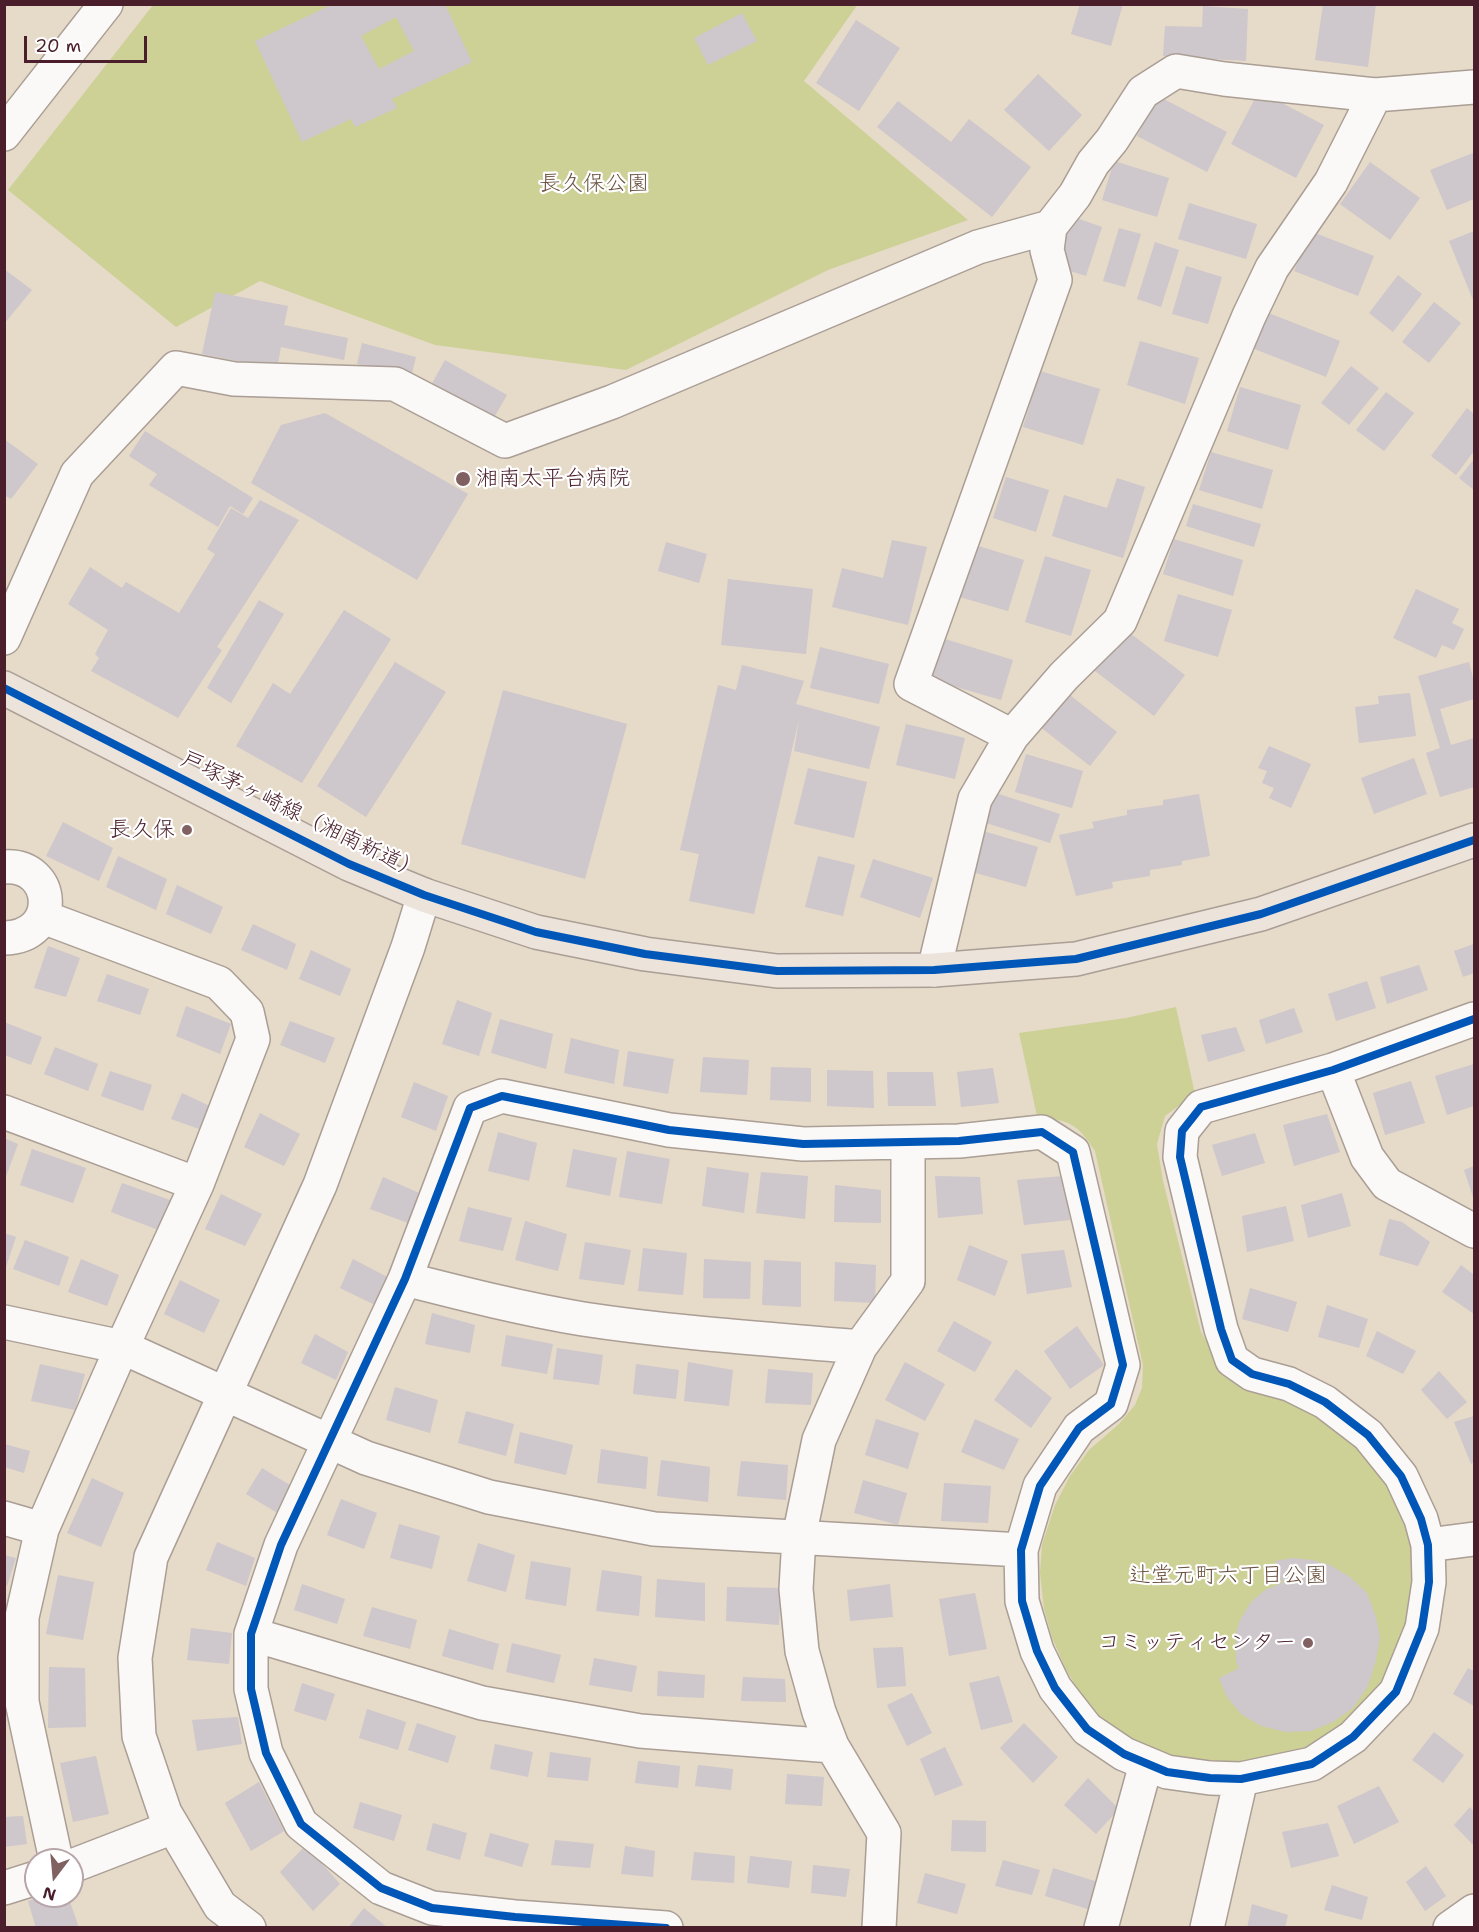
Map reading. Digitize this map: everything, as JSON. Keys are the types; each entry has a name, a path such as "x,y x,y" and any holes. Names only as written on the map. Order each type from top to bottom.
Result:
{"main road":[{"name":"戸塚茅ヶ崎線（湘南新道）","path":"4,688 349,864 424,895 536,932 645,954 777,971 934,970 1076,959 1261,914 1474,840"}],"street":[{"path":"4,134 106,4"},
{"path":"1012,736 911,684 1055,280 1047,250 1050,227 1075,195 1093,163 1112,140 1143,92 1176,71 1224,79 1375,95 1474,87"},
{"path":"934,970 975,799 1012,736 1064,676 1120,621 1253,306 1272,268 1331,182 1375,95"},
{"path":"4,638 77,474 176,368 234,379 395,384 505,441 612,402 978,247 1050,227"},
{"path":"4,867 23,869 33,875 45,895 46,906 43,917 36,927 26,934 4,938"},
{"path":"249,1928 220,1906 165,1814 139,1736 135,1658 151,1557 320,1185 408,947 424,895"},
{"path":"43,917 219,983 247,1012 253,1039 197,1184 42,1529 22,1617 13,1702 53,1848"},
{"path":"666,1928 515,1917 432,1908 381,1888 302,1824 266,1753 252,1689 251,1634 281,1545 405,1279 470,1108 502,1096 669,1130 803,1144 959,1141 1042,1132 1073,1152 1123,1365 1111,1404 1079,1428 1040,1486 1021,1550 1022,1601 1037,1651 1055,1688 1087,1729 1124,1755 1146,1764 1178,1774 1241,1779 1312,1764 1353,1737 1396,1692 1422,1628 1429,1582 1428,1545 1421,1519 1401,1476 1368,1435 1325,1402 1289,1384 1252,1374 1232,1360 1221,1329 1180,1157 1182,1131 1201,1107 1333,1070 1474,1019"},
{"path":"1333,1070 1367,1157 1387,1184 1474,1230"},
{"path":"4,1112 197,1184"},
{"path":"879,1928 884,1833 832,1746 819,1712 802,1651 796,1589 799,1536 819,1440 860,1347 908,1281 908,1142"},
{"path":"405,1279 486,1300 583,1318 697,1333 860,1347"},
{"path":"4,1322 122,1347 366,1458 489,1497 654,1529 1021,1550"},
{"path":"4,1518 42,1529"},
{"path":"1428,1545 1474,1539"},
{"path":"251,1634 482,1703 640,1731 832,1746"},
{"path":"1101,1928 1146,1764"},
{"path":"1207,1928 1241,1779"},
{"path":"84,1861 173,1827"},
{"path":"4,1888 24,1882"},
{"path":"1450,1928 1474,1911"}],"green space":[{"name":"長久保公園","path":"858,4 804,81 968,220 828,270 626,370 435,345 260,281 176,327 8,190 153,5"},
{"name":"辻堂元町六丁目公園","path":"1176,1007 1195,1094 1165,1116 1157,1144 1163,1181 1201,1332 1216,1356 1308,1407 1347,1433 1401,1503 1417,1569 1400,1657 1377,1692 1343,1728 1305,1749 1261,1761 1211,1765 1168,1757 1133,1742 1104,1722 1082,1697 1065,1668 1052,1637 1044,1609 1040,1573 1042,1545 1055,1505 1070,1476 1089,1450 1119,1424 1135,1405 1142,1388 1143,1365 1095,1151 1083,1134 1072,1125 1037,1116 1019,1033 1126,1018"}],"building":[{"path":"333,4 445,4 472,62 392,99 397,108 355,127 351,119 302,142 255,41","holes":["396,17 414,51 379,69 361,36"]},
{"path":"1080,4 1123,4 1111,46 1071,34"},
{"path":"1323,4 1376,4 1368,67 1315,60"},
{"path":"1203,6 1248,9 1246,61 1163,56 1165,26 1202,27"},
{"path":"742,13 757,41 708,65 694,38"},
{"path":"856,20 900,48 859,111 816,83"},
{"path":"1038,74 1082,115 1049,151 1004,110"},
{"path":"1259,91 1324,125 1296,178 1231,144"},
{"path":"1158,96 1227,132 1207,172 1137,136"},
{"path":"898,101 951,142 969,119 1031,167 992,217 877,127"},
{"path":"1473,153 1474,199 1447,210 1430,170"},
{"path":"1114,161 1169,178 1157,217 1102,200"},
{"path":"1370,162 1420,198 1390,240 1340,204"},
{"path":"1189,203 1257,224 1246,259 1178,239"},
{"path":"1071,216 1102,227 1086,276 1054,266"},
{"path":"1119,228 1141,234 1125,287 1103,281"},
{"path":"1310,231 1374,256 1358,296 1294,271"},
{"path":"1474,231 1474,300 1473,300 1449,241"},
{"path":"1155,242 1179,250 1161,307 1137,299"},
{"path":"1186,266 1222,277 1208,324 1172,314"},
{"path":"4,269 32,290 4,324"},
{"path":"1398,275 1422,294 1393,332 1369,313"},
{"path":"215,292 288,306 284,325 348,338 344,360 281,347 277,369 202,354"},
{"path":"1434,302 1461,323 1429,363 1402,342"},
{"path":"1266,312 1340,341 1326,377 1252,348"},
{"path":"1140,341 1199,358 1185,404 1127,385"},
{"path":"362,343 416,357 411,377 357,364"},
{"path":"445,360 507,395 492,421 430,387"},
{"path":"1351,366 1379,388 1349,425 1321,403"},
{"path":"1040,371 1100,389 1083,445 1023,427"},
{"path":"1240,387 1301,405 1288,450 1227,431"},
{"path":"1386,392 1414,413 1384,451 1356,430"},
{"path":"1467,408 1474,414 1474,451 1456,475 1431,456"},
{"path":"325,413 468,494 417,580 251,483 281,425"},
{"path":"145,431 253,498 243,514 230,506 218,527 149,485 157,474 129,456"},
{"path":"4,439 38,464 11,499 4,495"},
{"path":"1211,452 1273,470 1262,509 1199,490"},
{"path":"1474,459 1474,490 1459,478"},
{"path":"1006,477 1049,490 1036,532 993,518"},
{"path":"1117,478 1145,487 1123,558 1052,536 1064,495 1107,508"},
{"path":"260,500 299,520 217,647 222,650 178,718 91,671 99,658 95,654 108,630 68,604 90,567 122,588 126,582 179,613 215,554 207,549 231,508 248,518"},
{"path":"1193,504 1261,524 1254,547 1186,526"},
{"path":"1174,539 1243,560 1233,596 1163,574"},
{"path":"892,540 927,547 908,625 832,607 842,568 883,578"},
{"path":"666,542 707,554 699,583 658,571"},
{"path":"972,544 1024,560 1008,611 956,596"},
{"path":"1045,556 1091,570 1071,636 1025,622"},
{"path":"728,579 813,589 806,654 721,645"},
{"path":"1416,589 1459,609 1452,623 1464,629 1454,650 1442,645 1436,658 1393,638"},
{"path":"1178,594 1232,610 1218,657 1164,641"},
{"path":"259,600 284,614 231,703 207,688"},
{"path":"344,610 391,639 302,783 236,746 273,683 290,694"},
{"path":"1122,627 1185,675 1154,716 1091,668"},
{"path":"942,638 1013,660 1001,700 929,679"},
{"path":"820,647 889,664 879,704 810,688"},
{"path":"395,662 446,692 366,817 317,786"},
{"path":"1469,662 1474,682 1474,699 1440,709 1451,745 1474,738 1474,787 1440,797 1426,753 1440,748 1418,676"},
{"path":"742,665 804,681 796,704 880,727 869,769 794,751 799,719 754,914 689,901 699,854 680,850 718,685 736,690"},
{"path":"503,690 627,724 585,879 461,844"},
{"path":"1066,692 1117,732 1090,766 1039,726"},
{"path":"1410,693 1416,736 1359,743 1355,707 1379,704 1378,696"},
{"path":"906,724 965,738 955,779 896,765"},
{"path":"1269,746 1311,764 1291,808 1269,798 1274,788 1262,783 1267,771 1258,768"},
{"path":"1026,754 1083,771 1072,808 1015,792"},
{"path":"1414,758 1427,794 1374,814 1361,778"},
{"path":"808,768 867,782 854,838 794,824"},
{"path":"996,793 1060,814 1050,843 986,823"},
{"path":"1199,794 1210,856 1182,861 1182,865 1150,870 1150,876 1112,882 1113,888 1076,896 1059,835 1094,828 1092,822 1127,815 1127,810 1163,805 1163,800"},
{"path":"63,822 113,848 99,881 46,856"},
{"path":"976,829 1038,847 1026,887 965,870"},
{"path":"118,856 167,879 156,910 106,887"},
{"path":"818,856 855,865 843,916 805,907"},
{"path":"873,859 933,878 920,918 860,897"},
{"path":"177,885 223,907 211,934 166,914"},
{"path":"253,924 296,944 287,970 241,950"},
{"path":"1474,944 1474,973 1463,977 1454,951"},
{"path":"48,946 80,958 66,997 34,988"},
{"path":"311,950 351,969 340,996 299,979"},
{"path":"1419,965 1428,990 1387,1004 1380,977"},
{"path":"107,974 149,989 140,1015 97,1001"},
{"path":"1367,981 1376,1008 1336,1021 1328,994"},
{"path":"457,1000 492,1013 479,1056 442,1044"},
{"path":"186,1006 231,1024 220,1054 176,1036"},
{"path":"1294,1008 1303,1032 1266,1044 1259,1020"},
{"path":"500,1019 553,1034 546,1069 491,1053"},
{"path":"290,1021 335,1038 325,1063 280,1045"},
{"path":"4,1022 42,1037 31,1065 4,1055"},
{"path":"1236,1027 1245,1051 1208,1062 1201,1035"},
{"path":"571,1038 619,1050 614,1084 564,1073"},
{"path":"55,1047 98,1064 88,1091 44,1074"},
{"path":"628,1051 674,1059 668,1094 623,1086"},
{"path":"703,1057 749,1060 747,1095 700,1092"},
{"path":"1474,1064 1474,1106 1447,1115 1435,1076"},
{"path":"771,1067 811,1068 811,1102 770,1100"},
{"path":"993,1068 999,1103 961,1107 957,1072"},
{"path":"827,1070 873,1071 874,1108 827,1106"},
{"path":"110,1071 152,1085 143,1111 101,1096"},
{"path":"887,1072 933,1072 936,1106 888,1106"},
{"path":"1411,1081 1425,1123 1385,1135 1373,1093"},
{"path":"414,1082 448,1096 436,1131 401,1117"},
{"path":"182,1093 214,1108 205,1131 171,1119"},
{"path":"260,1113 300,1134 284,1166 244,1147"},
{"path":"1327,1114 1340,1152 1294,1166 1283,1125"},
{"path":"498,1132 537,1143 529,1181 488,1171"},
{"path":"1255,1133 1265,1163 1222,1176 1212,1145"},
{"path":"4,1138 18,1144 5,1179 4,1179"},
{"path":"32,1149 86,1168 73,1203 20,1185"},
{"path":"573,1149 617,1158 610,1196 566,1187"},
{"path":"627,1151 670,1159 662,1204 619,1197"},
{"path":"1474,1166 1474,1196 1473,1197 1464,1170"},
{"path":"707,1167 749,1173 744,1213 702,1206"},
{"path":"761,1172 808,1176 805,1219 756,1213"},
{"path":"935,1176 980,1177 983,1214 938,1218"},
{"path":"1063,1176 1070,1220 1024,1225 1017,1180"},
{"path":"383,1177 419,1193 408,1223 370,1209"},
{"path":"122,1183 173,1201 161,1231 111,1212"},
{"path":"835,1185 881,1190 881,1223 834,1222"},
{"path":"1342,1193 1351,1226 1308,1238 1301,1205"},
{"path":"221,1194 262,1214 245,1246 205,1229"},
{"path":"1286,1206 1294,1241 1247,1252 1242,1216"},
{"path":"468,1207 512,1218 503,1251 459,1241"},
{"path":"1389,1219 1402,1222 1430,1242 1418,1266 1379,1255"},
{"path":"525,1221 567,1234 558,1271 515,1260"},
{"path":"4,1233 16,1237 5,1270 4,1270"},
{"path":"25,1240 69,1257 59,1286 13,1269"},
{"path":"585,1242 631,1250 624,1285 579,1279"},
{"path":"969,1245 1008,1261 995,1296 957,1280"},
{"path":"643,1248 687,1253 683,1295 638,1291"},
{"path":"1064,1250 1072,1287 1027,1294 1021,1254"},
{"path":"81,1259 119,1275 107,1306 68,1292"},
{"path":"353,1259 387,1277 375,1305 340,1288"},
{"path":"704,1259 751,1262 750,1299 703,1298"},
{"path":"764,1260 801,1262 801,1307 762,1305"},
{"path":"835,1262 876,1265 875,1303 834,1301"},
{"path":"1461,1265 1474,1275 1474,1314 1442,1292"},
{"path":"180,1280 220,1300 204,1333 164,1314"},
{"path":"1250,1288 1297,1302 1288,1332 1242,1319"},
{"path":"1327,1305 1368,1319 1359,1348 1318,1337"},
{"path":"432,1313 475,1325 470,1353 425,1344"},
{"path":"954,1321 992,1342 975,1372 937,1351"},
{"path":"1077,1326 1104,1365 1070,1389 1044,1351"},
{"path":"1377,1331 1416,1351 1403,1374 1366,1356"},
{"path":"315,1334 348,1352 336,1380 301,1363"},
{"path":"506,1335 553,1344 547,1374 501,1366"},
{"path":"557,1348 603,1355 599,1385 553,1379"},
{"path":"688,1362 733,1370 729,1406 684,1401"},
{"path":"905,1362 945,1384 925,1421 885,1400"},
{"path":"40,1364 85,1374 75,1410 31,1401"},
{"path":"636,1364 679,1370 676,1399 633,1394"},
{"path":"768,1369 813,1373 811,1405 765,1403"},
{"path":"1016,1369 1052,1398 1031,1428 994,1400"},
{"path":"1439,1371 1467,1402 1447,1419 1421,1390"},
{"path":"395,1387 438,1400 430,1433 386,1420"},
{"path":"466,1411 514,1424 506,1456 458,1443"},
{"path":"1474,1416 1474,1462 1471,1464 1454,1422"},
{"path":"876,1419 919,1433 908,1469 865,1455"},
{"path":"975,1419 1019,1439 1004,1470 961,1452"},
{"path":"520,1432 573,1445 566,1475 514,1463"},
{"path":"4,1444 30,1451 24,1473 4,1467"},
{"path":"601,1449 648,1457 646,1489 597,1483"},
{"path":"661,1460 710,1467 708,1502 657,1496"},
{"path":"741,1461 788,1465 786,1500 737,1496"},
{"path":"262,1468 293,1487 279,1514 246,1494"},
{"path":"92,1478 124,1493 101,1547 67,1533"},
{"path":"863,1480 907,1493 898,1525 854,1513"},
{"path":"944,1483 991,1486 988,1523 941,1521"},
{"path":"341,1499 377,1513 364,1549 327,1535"},
{"path":"399,1524 440,1536 432,1569 390,1558"},
{"path":"217,1542 255,1558 246,1586 206,1570"},
{"path":"478,1543 515,1555 506,1592 467,1581"},
{"path":"4,1555 16,1558 7,1586 4,1585"},
{"name":"コミッティセンター","path":"1293,1558 1330,1565 1350,1577 1367,1593 1376,1617 1380,1637 1368,1686 1353,1708 1333,1722 1311,1731 1286,1732 1261,1726 1241,1714 1227,1697 1219,1678 1239,1668 1236,1661 1236,1633 1240,1620 1251,1602 1265,1590 1282,1583 1275,1561"},
{"path":"531,1561 571,1568 566,1606 525,1599"},
{"path":"602,1570 642,1576 639,1616 596,1611"},
{"path":"58,1575 94,1582 83,1640 46,1634"},
{"path":"657,1579 705,1583 705,1621 655,1617"},
{"path":"302,1584 345,1599 337,1624 294,1610"},
{"path":"890,1584 893,1617 850,1621 847,1590"},
{"path":"727,1587 781,1588 779,1625 726,1621"},
{"path":"975,1593 987,1649 949,1656 939,1599"},
{"path":"372,1607 417,1620 410,1649 363,1636"},
{"path":"191,1628 232,1633 229,1664 187,1660"},
{"path":"449,1629 499,1644 493,1670 442,1656"},
{"path":"512,1643 561,1655 554,1683 506,1672"},
{"path":"903,1647 906,1686 877,1688 873,1648"},
{"path":"594,1658 637,1666 632,1692 589,1685"},
{"path":"49,1667 85,1668 86,1727 48,1728"},
{"path":"1468,1668 1474,1671 1474,1706 1453,1694"},
{"path":"658,1671 705,1675 704,1698 657,1696"},
{"path":"999,1676 1013,1722 981,1730 969,1683"},
{"path":"743,1677 785,1679 786,1702 741,1701"},
{"path":"302,1683 335,1694 326,1721 294,1711"},
{"path":"912,1693 932,1733 907,1746 887,1705"},
{"path":"367,1709 406,1722 398,1750 359,1738"},
{"path":"238,1717 242,1744 197,1751 192,1720"},
{"path":"417,1723 456,1736 448,1763 408,1750"},
{"path":"1024,1723 1058,1757 1033,1783 1000,1748"},
{"path":"1434,1732 1464,1755 1443,1783 1412,1760"},
{"path":"495,1744 533,1752 528,1777 490,1769"},
{"path":"945,1747 963,1785 935,1796 920,1759"},
{"path":"550,1752 591,1758 588,1781 547,1777"},
{"path":"96,1756 109,1814 73,1822 60,1763"},
{"path":"638,1761 680,1766 678,1788 635,1783"},
{"path":"698,1765 733,1769 731,1790 695,1786"},
{"path":"787,1774 824,1777 822,1806 785,1804"},
{"path":"1088,1778 1119,1809 1096,1834 1064,1805"},
{"path":"259,1782 284,1831 251,1851 225,1803"},
{"path":"1379,1786 1399,1822 1354,1844 1337,1806"},
{"path":"360,1802 402,1815 394,1841 353,1828"},
{"path":"1470,1807 1474,1812 1474,1846 1454,1825"},
{"path":"23,1816 27,1844 4,1847 4,1817"},
{"path":"952,1820 986,1821 986,1852 951,1851"},
{"path":"433,1823 467,1833 460,1860 426,1850"},
{"path":"1328,1823 1339,1856 1291,1868 1282,1832"},
{"path":"490,1833 529,1844 522,1867 484,1856"},
{"path":"555,1840 594,1844 590,1868 551,1865"},
{"path":"306,1845 340,1884 313,1911 280,1872"},
{"path":"625,1846 655,1851 653,1877 621,1874"},
{"path":"694,1852 735,1856 734,1883 691,1880"},
{"path":"750,1856 792,1861 789,1888 747,1883"},
{"path":"1003,1860 1040,1870 1032,1895 995,1886"},
{"path":"813,1865 850,1869 846,1897 811,1893"},
{"path":"1426,1866 1446,1896 1425,1911 1406,1882"},
{"path":"1053,1868 1098,1882 1091,1910 1045,1896"},
{"path":"925,1873 966,1884 957,1914 917,1903"},
{"path":"1332,1885 1368,1897 1362,1920 1324,1910"},
{"path":"1252,1904 1288,1915 1285,1928 1247,1928"},
{"path":"30,1908 72,1908 79,1928 36,1928"},
{"path":"364,1908 388,1928 348,1928"}],"cycle path":[{"path":"4,688 349,864 424,895 536,932 645,954 777,971 934,970 1076,959 1261,914 1474,840"},
{"path":"666,1928 515,1917 432,1908 381,1888 301,1824 266,1753 251,1689 251,1634 281,1545 405,1279 470,1108 502,1096 669,1130 803,1144 959,1141 1042,1132 1073,1152 1123,1365 1111,1404 1079,1428 1040,1486 1021,1550 1022,1601 1037,1651 1055,1688 1087,1729 1124,1754 1167,1772 1210,1778 1241,1779 1312,1764 1353,1737 1396,1692 1422,1628 1429,1582 1428,1545 1421,1519 1401,1476 1368,1435 1325,1402 1289,1384 1252,1374 1232,1360 1221,1329 1180,1157 1182,1131 1201,1107 1333,1070 1474,1019"}],"place":[{"name":"湘南太平台病院","path":"463,479"},
{"name":"長久保","path":"187,830"},
{"name":"コミッティセンター","path":"1308,1643"}]}
